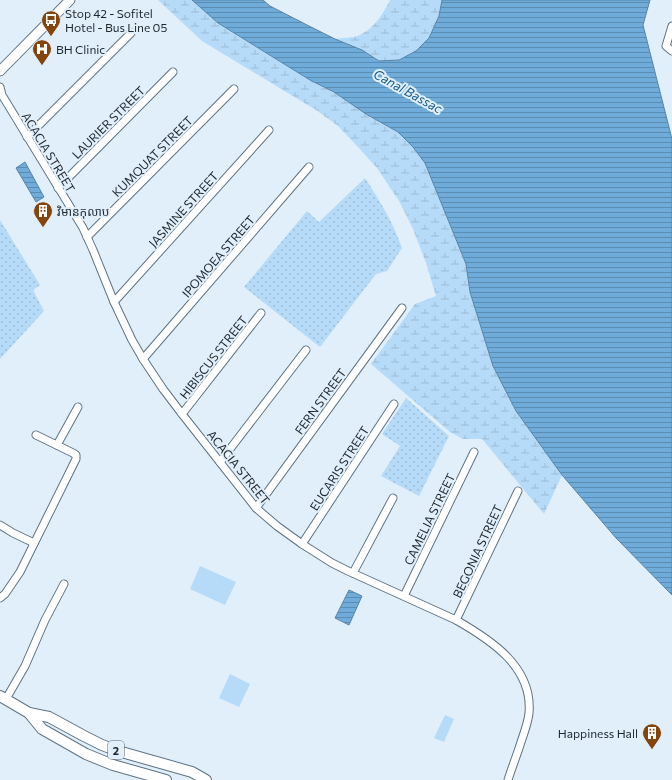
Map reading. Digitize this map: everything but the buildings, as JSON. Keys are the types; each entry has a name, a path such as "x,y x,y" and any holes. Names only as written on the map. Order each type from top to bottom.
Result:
{"main road":[{"path":"0,71 70,0"},
{"name":"2","path":"3,698 29,713 49,717 92,741 118,751 192,772 206,780"},
{"name":"2","path":"29,713 42,729 86,754 113,765 166,780"}],"street":[{"path":"672,26 666,46 672,51"},
{"path":"27,136 131,33"},
{"name":"LAURIER STREET","path":"58,188 173,72"},
{"name":"ACACIA STREET","path":"0,87 1,95 83,228 114,302 143,359 163,389 256,508 277,526 332,563 456,620 488,639 504,652 516,666 525,682 529,699 529,713 508,780"},
{"name":"KUMQUAT STREET","path":"87,238 234,89"},
{"name":"JASMINE STREET","path":"114,302 269,130"},
{"name":"IPOMOEA STREET","path":"143,359 309,167"},
{"name":"FERN STREET","path":"256,508 402,308"},
{"name":"HIBISCUS STREET","path":"182,414 262,313"},
{"path":"220,462 306,350"},
{"name":"EUCARIS STREET","path":"302,544 394,404"},
{"path":"57,445 78,407"},
{"path":"0,598 6,594 20,572 76,458 76,455 36,435"},
{"name":"CAMELIA STREET","path":"404,596 474,452"},
{"name":"BEGONIA STREET","path":"456,620 518,491"},
{"path":"353,573 393,498"},
{"path":"0,524 13,533 34,543"},
{"path":"3,698 24,666 45,620 64,584"}],"green space":[{"path":"158,0 192,0 218,23 398,132 413,147 425,163 466,264 470,292 493,366 516,411 562,475 544,514 482,439 463,439 450,432 371,364 415,304 436,296 426,263 413,229 399,201 377,168 338,126 316,110 202,41"},
{"path":"390,0 442,0 439,16 429,38 416,51 399,60 379,61 362,50 335,39 354,37 366,31 376,23"},
{"path":"365,178 395,229 402,248 387,271 376,274 320,347 244,287 307,211 319,222"},
{"path":"0,220 40,285 33,290 44,311 0,359"},
{"path":"406,398 449,436 419,496 381,476 400,446 382,434"},
{"path":"200,566 236,582 225,605 190,589"},
{"path":"230,674 250,684 239,707 219,698"},
{"path":"445,715 454,719 444,742 434,738"}],"water":[{"name":"Canal Bassac","path":"192,0 263,0 270,6 335,39 362,50 379,61 399,60 416,51 429,38 439,16 442,0 650,0 643,25 672,139 672,595 616,538 562,475 516,411 493,366 470,292 466,264 425,163 413,147 398,132 218,23"},
{"path":"25,162 44,197 36,202 16,168"},
{"path":"349,590 362,596 349,625 335,618"}],"place":[{"name":"Stop 42 - Sofitel Hotel - Bus Line 05","path":"51,37"},
{"name":"BH Clinic","path":"42,66"},
{"name":"វិមានកុលាប","path":"43,228"},
{"name":"Happiness Hall","path":"652,750"}]}
